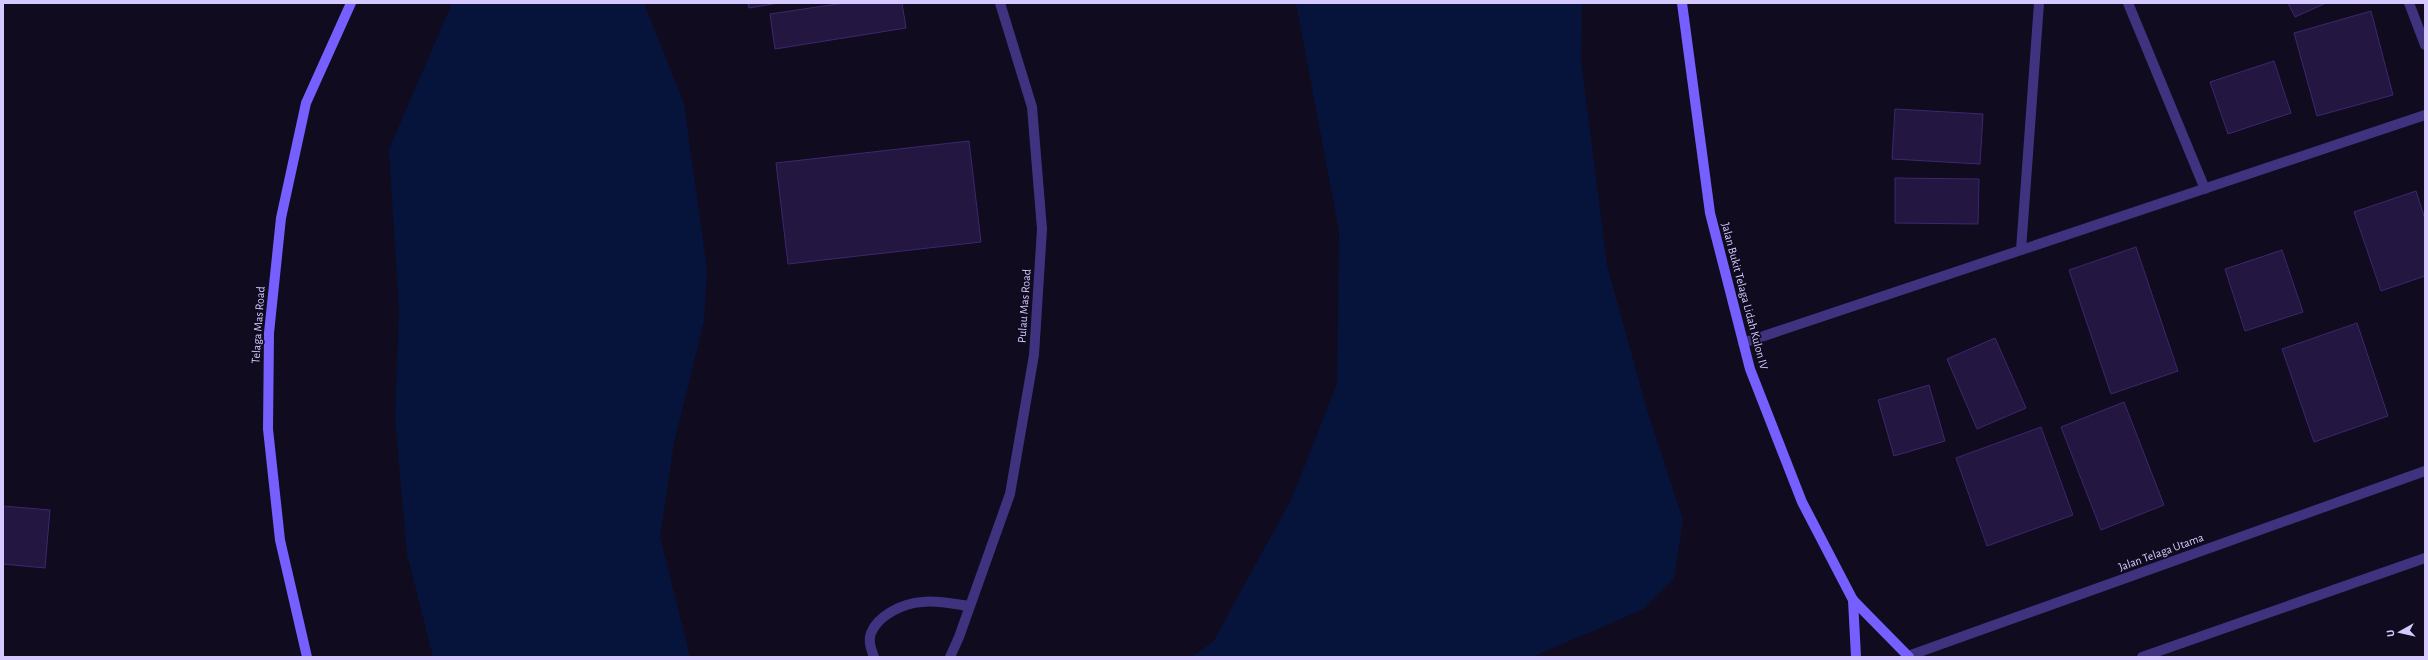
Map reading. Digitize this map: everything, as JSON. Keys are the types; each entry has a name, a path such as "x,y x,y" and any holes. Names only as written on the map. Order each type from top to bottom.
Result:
{"main road":[{"name":"Telaga Mas Road","path":"307,657 280,540 268,429 269,333 281,218 306,103 351,3"},
{"name":"Jalan Bukit Telaga Lidah Kulon IV","path":"1682,3 1710,213 1743,343 1802,502 1853,600 1908,657"},
{"name":"Jalan Bukit Telaga Lidah Kulon IV","path":"1853,600 1856,657"}],"street":[{"name":"Pulau Mas Road","path":"950,657 959,637 968,606 1010,494 1034,355 1042,229 1032,107 1000,3"},
{"path":"2021,250 2039,3"},
{"path":"2128,3 2205,189"},
{"path":"2409,3 2425,45"},
{"path":"1743,343 2425,116"},
{"name":"Jalan Telaga Utama","path":"1908,657 2425,471"},
{"path":"2142,657 2425,558"},
{"path":"874,657 870,643 871,632 884,617 899,608 922,602 968,606"}],"water":[{"path":"452,3 644,3 684,104 707,269 704,321 674,443 660,537 690,657 433,657 407,554 395,418 399,310 389,149"},
{"path":"1296,3 1582,3 1581,60 1607,265 1647,410 1683,520 1674,578 1642,610 1532,657 1191,657 1213,642 1291,500 1337,384 1339,231"}],"building":[{"path":"748,3 779,3 749,8"},
{"path":"844,3 902,3 906,28 775,49 770,14"},
{"path":"2288,3 2326,3 2295,17"},
{"path":"2371,11 2393,95 2317,116 2294,33"},
{"path":"2274,61 2291,113 2228,134 2210,82"},
{"path":"1895,109 1983,114 1980,164 1892,159"},
{"path":"969,141 981,242 788,264 776,163"},
{"path":"1895,178 1979,179 1978,224 1895,223"},
{"path":"2416,191 2425,219 2425,276 2381,291 2354,212"},
{"path":"2136,247 2178,371 2111,394 2069,270"},
{"path":"2282,250 2303,312 2245,331 2225,269"},
{"path":"2357,323 2388,416 2314,442 2282,349"},
{"path":"1995,338 2026,408 1977,429 1947,359"},
{"path":"1929,385 1945,441 1894,456 1878,400"},
{"path":"2124,402 2164,505 2101,530 2061,427"},
{"path":"2041,427 2073,515 1987,546 1956,458"},
{"path":"3,506 50,510 45,568 3,564"}]}
